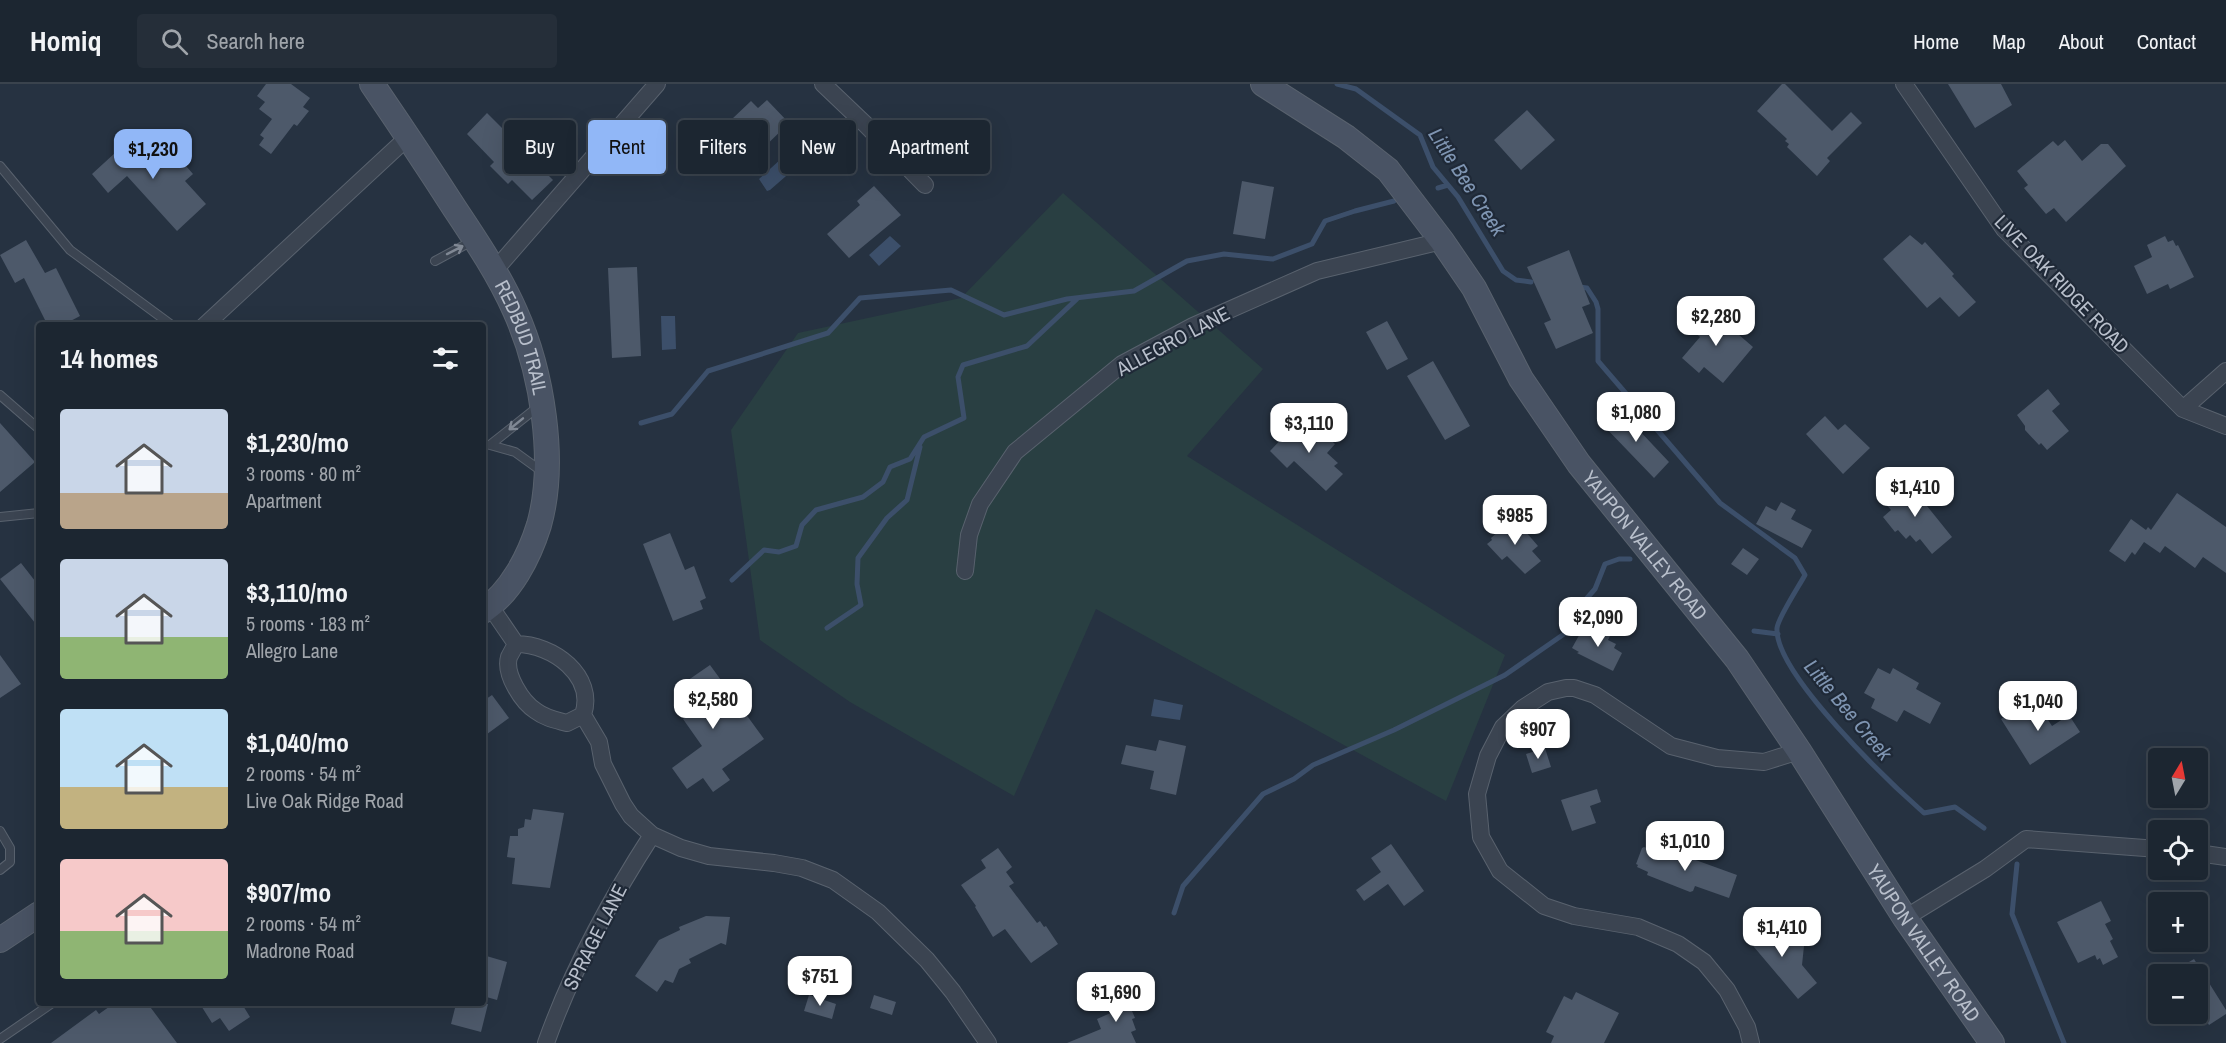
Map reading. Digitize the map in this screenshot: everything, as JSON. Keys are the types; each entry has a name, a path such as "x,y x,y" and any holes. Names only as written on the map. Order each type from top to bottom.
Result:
{"street":[{"name":"REDBUD TRAIL","path":"372,84 495,270 516,312 531,358 544,418 547,475 543,510 532,547 516,576 487,609"},
{"path":"495,270 657,84"},
{"path":"823,84 866,124 925,185"},
{"name":"YAUPON VALLEY ROAD","path":"1263,84 1346,137 1388,170 1442,241 1474,288 1521,379 1579,464 1737,659 1799,751 1905,918 1992,1043"},
{"name":"LIVE OAK RIDGE ROAD","path":"1904,84 2004,230 2183,409 2226,426"},
{"path":"208,322 408,137"},
{"name":"ALLEGRO LANE","path":"965,570 969,535 980,504 1015,452 1122,364 1193,326 1317,271 1442,241"},
{"path":"2183,409 2226,370"},
{"path":"487,609 516,644"},
{"path":"516,644 509,658 509,672 520,695 534,711 567,723 583,716"},
{"path":"516,644 528,644 544,649 574,669 584,686 586,706 583,716 599,742 603,764 631,816 652,835 681,848 709,856 802,868 833,880 878,912 927,960 953,992 988,1043"},
{"path":"1751,1043 1747,1027 1727,990 1704,962 1678,944 1638,927 1574,916 1544,906 1500,871 1481,837 1477,794 1488,756 1503,728 1523,708 1548,692 1566,688 1574,688 1595,695 1671,746 1717,758 1764,762 1799,751"},
{"name":"SPRAGE LANE","path":"546,1043 558,1011 602,920 629,870 652,835"},
{"path":"1905,918 1985,869 2026,839 2148,848"},
{"path":"2208,854 2226,857"},
{"path":"0,940 36,916"}],"lane":[{"path":"0,166 70,250 168,322"},
{"path":"435,261 475,240"},
{"path":"0,395 36,426"},
{"path":"541,404 490,445 515,452 547,475"},
{"path":"0,517 36,513"},
{"path":"0,831 10,848 10,862 0,870"},
{"path":"0,1039 48,1006"}],"green space":[{"path":"1063,193 1263,369 1187,456 1505,655 1446,801 1096,609 1014,796 850,702 760,640 731,430 798,333 961,298"}],"water":[{"path":"780,160 780,174 788,174 767,191 759,179 768,174 768,171"},
{"path":"890,236 901,246 879,266 869,255"},
{"path":"661,316 675,316 676,349 662,350"},
{"path":"1154,699 1183,705 1180,720 1151,716"}],"building":[{"path":"266,84 291,84 310,98 303,107 309,111 297,126 294,124 271,154 259,145 264,138 260,135 272,119 259,109 265,102 257,96"},
{"path":"1782,84 1785,84 1832,131 1851,112 1862,123 1827,158 1830,161 1817,176 1787,147 1789,144 1785,141 1787,139 1757,111"},
{"path":"1948,84 2001,84 2012,105 1975,128"},
{"path":"767,100 786,120 780,120 780,132 768,144 768,120 732,119 751,101 758,108"},
{"path":"1527,110 1555,140 1521,170 1494,140"},
{"path":"487,113 504,130 504,174 547,174 553,180 532,200 512,180 508,184 490,166 494,162 467,134"},
{"path":"139,131 172,167 180,159 193,174 185,181 206,204 177,231 127,176 108,193 92,174"},
{"path":"2065,140 2082,161 2101,144 2108,144 2126,166 2066,222 2054,208 2046,214 2024,188 2028,185 2017,171 2053,141 2058,146"},
{"path":"1242,181 1274,187 1265,239 1233,234"},
{"path":"874,186 901,215 849,258 827,234 860,205 857,201"},
{"path":"1910,235 1922,245 1925,242 1976,302 1959,317 1940,297 1927,308 1883,259"},
{"path":"2165,236 2168,242 2173,240 2176,246 2178,245 2194,277 2170,289 2168,284 2147,294 2134,266 2152,257 2147,245"},
{"path":"26,240 45,273 56,268 80,316 69,322 46,322 24,278 15,283 0,255"},
{"path":"1569,250 1590,304 1582,307 1593,333 1556,349 1544,323 1551,320 1527,267"},
{"path":"637,267 641,356 612,358 608,268"},
{"path":"1708,308 1753,347 1723,383 1704,367 1699,373 1682,358 1700,337 1691,329"},
{"path":"1387,321 1408,359 1387,370 1366,332"},
{"path":"1433,361 1470,426 1445,440 1407,376"},
{"path":"2048,389 2060,404 2052,411 2069,431 2047,450 2025,430 2025,426 2017,415"},
{"path":"1619,409 1669,462 1654,478 1603,425"},
{"path":"1825,416 1838,430 1845,424 1870,448 1843,474 1806,434"},
{"path":"1310,420 1335,444 1327,453 1338,463 1334,466 1343,474 1326,491 1294,461 1287,468 1270,451 1289,431 1294,436"},
{"path":"0,423 35,462 0,492"},
{"path":"1906,480 1952,537 1932,554 1920,539 1916,542 1910,535 1906,539 1898,530 1895,532 1883,517 1891,510 1882,500"},
{"path":"2177,493 2226,527 2226,573 2203,557 2195,568 2165,546 2160,553 2144,542 2135,555 2132,552 2125,562 2109,551 2131,519 2146,530 2148,527 2151,530"},
{"path":"1781,502 1796,510 1791,519 1812,530 1802,548 1756,524 1766,506 1776,511"},
{"path":"1514,518 1538,546 1532,551 1541,561 1525,574 1507,556 1502,560 1487,544"},
{"path":"670,533 685,570 694,566 706,598 700,601 703,609 673,621 643,544"},
{"path":"1743,548 1759,559 1747,575 1731,564"},
{"path":"21,563 36,582 36,624 0,579"},
{"path":"1594,624 1611,634 1608,640 1616,644 1614,648 1622,653 1613,671 1577,653 1579,652 1572,648 1582,630 1588,634"},
{"path":"0,655 21,684 0,698"},
{"path":"710,665 764,739 722,769 730,780 713,792 703,778 687,789 672,768 702,746 683,719 687,716 676,695 684,689 681,685"},
{"path":"1878,668 1890,674 1893,668 1919,683 1916,689 1941,703 1930,724 1904,710 1897,722 1871,708 1875,699 1864,693"},
{"path":"492,695 509,718 486,735 486,699"},
{"path":"2028,702 2032,707 2037,703 2052,726 2069,715 2080,732 2030,765 2001,719"},
{"path":"1159,740 1186,746 1176,795 1150,789 1154,771 1121,764 1126,745 1156,751"},
{"path":"1545,748 1551,767 1532,773 1526,754"},
{"path":"1597,789 1601,802 1590,806 1596,823 1572,831 1561,800"},
{"path":"533,809 564,813 550,888 512,884 515,858 507,857 510,836 518,836 518,829 524,827 525,819 531,820"},
{"path":"1391,844 1424,891 1404,906 1388,884 1364,901 1356,890 1381,872 1371,858"},
{"path":"1657,846 1737,875 1729,898 1695,886 1690,892 1647,875 1648,872 1637,867 1636,864 1642,848 1655,852"},
{"path":"998,848 1012,867 1006,872 1014,883 1009,886 1037,923 1040,921 1044,927 1046,926 1058,944 1031,963 1005,929 993,937 961,885 986,868 981,860"},
{"path":"2101,901 2111,921 2105,924 2113,939 2110,941 2118,957 2103,965 2100,958 2097,960 2095,955 2078,963 2057,922"},
{"path":"706,916 730,917 726,945 721,943 689,959 691,963 679,969 673,983 665,980 657,992 635,976 659,940 680,930 679,927"},
{"path":"1761,918 1781,942 1804,946 1802,965 1817,983 1798,999 1743,934"},
{"path":"486,956 507,962 497,1000 486,997"},
{"path":"2194,959 2197,964 2186,964"},
{"path":"2208,981 2226,1010 2226,1014 2209,1025"},
{"path":"1135,990 1142,1007 1132,1011 1136,1030 1131,1032 1136,1043 1067,1043 1101,1029 1097,1019 1115,1011 1113,1007 1117,1006 1114,999"},
{"path":"1576,992 1619,1013 1604,1043 1551,1043 1554,1036 1546,1032 1564,996 1572,1000"},
{"path":"809,995 836,1004 832,1019 804,1011"},
{"path":"874,995 896,1002 892,1015 870,1008"},
{"path":"488,1004 481,1032 451,1024 456,1006 486,1006"},
{"path":"110,1006 149,1006 177,1043 51,1043 96,1010 99,1014"},
{"path":"201,1006 243,1006 250,1017 229,1031 220,1018 212,1023"}],"waterway":[{"name":"Little Bee Creek","path":"1337,84 1356,89 1420,135 1433,167 1458,197 1503,271 1516,280 1531,282"},
{"path":"1438,188 1448,185"},
{"path":"641,423 672,414 708,371 828,333 860,298 951,290 1004,315 1067,299 1134,291 1187,261 1224,254 1273,259 1312,244 1325,221 1394,201"},
{"name":"Little Bee Creek","path":"1579,287 1587,288 1598,309 1598,361 1720,503 1795,558 1805,575 1777,628 1781,648 1794,672 1813,698 1886,778 1924,813 1955,807 1984,828"},
{"path":"732,580 764,550 779,552 796,546 802,525 816,510 863,497 883,482 890,467 910,459 924,437 964,418 958,377 963,365 1027,346 1078,298"},
{"path":"827,628 861,605 857,584 858,558 887,518 907,500 920,447"},
{"path":"1174,913 1183,886 1263,794 1294,779 1313,765 1394,730 1505,675 1577,625 1580,606 1595,589 1605,564 1619,559 1630,559"},
{"path":"1754,631 1778,634"},
{"name":"Little Bee Creek","path":"2017,864 2012,914 2064,1043"}]}
